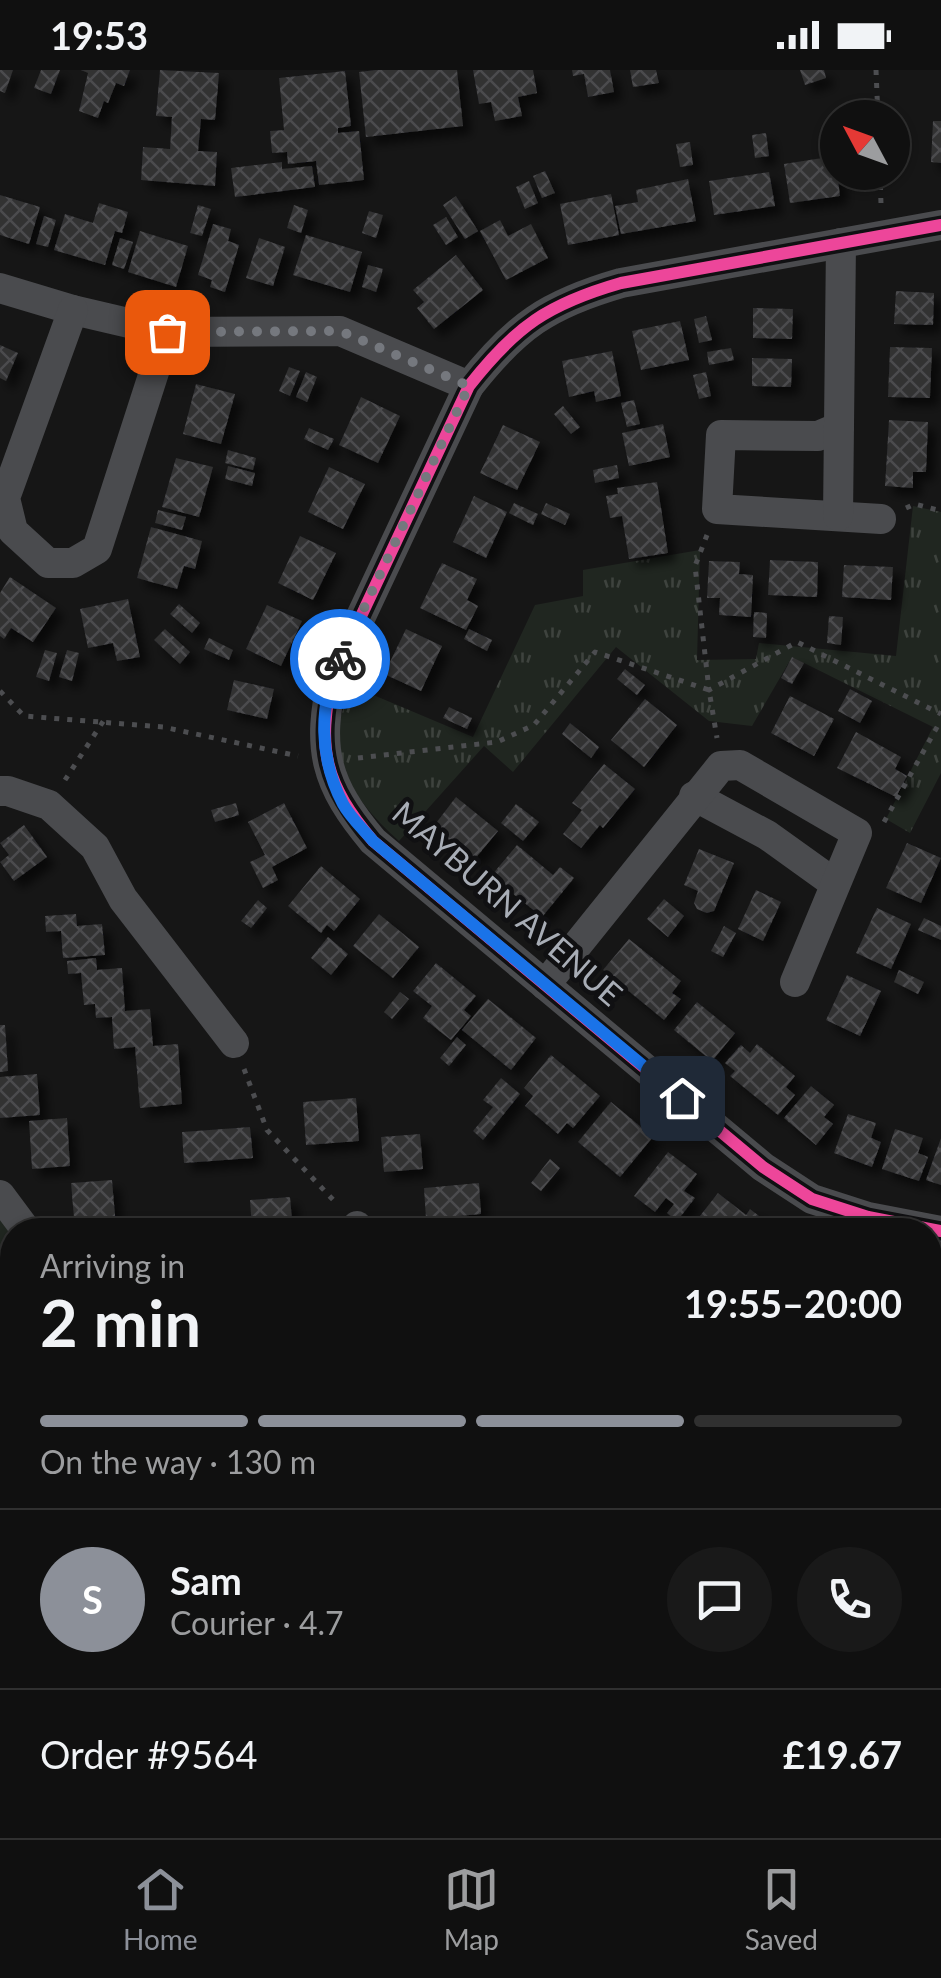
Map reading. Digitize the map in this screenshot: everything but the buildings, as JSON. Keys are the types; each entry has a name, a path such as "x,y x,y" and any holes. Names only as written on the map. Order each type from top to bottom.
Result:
{"street":[{"name":"MAYBURN AVENUE","path":"873,1218 812,1200 763,1167 373,841 344,807 326,762 323,717 333,676 469,386 496,351 534,318 580,295 621,283 941,225"},
{"path":"838,516 841,243"},
{"path":"0,288 167,332 340,331 469,386"},
{"path":"73,310 5,498 13,531 48,562 73,563 97,549 167,332"},
{"path":"839,427 818,436 721,435 717,509 881,519"},
{"path":"545,985 694,796 721,766 740,765 856,832 795,982"},
{"path":"0,791 8,790 49,805 96,847 123,899 217,1001 234,1042"},
{"path":"694,796 767,835 834,883"},
{"path":"0,1195 17,1218"}],"path":[{"path":"876,70 877,100"},
{"path":"717,509 695,566 721,766"},
{"path":"0,691 24,716 164,727 326,762 497,742 534,725 595,652 709,690 797,642 941,717 880,828 856,832"},
{"path":"49,805 104,720"},
{"path":"234,1042 267,1130 348,1218"}],"green space":[{"path":"913,506 941,512 941,773 910,833 886,819 933,727 792,657 752,726 709,721 616,647 513,772 484,746 399,841 364,804 346,775 338,742 339,724 352,686 473,737 535,605 583,596 583,570 700,550 697,660 756,659 759,643 896,656"}],"cycle path":[{"path":"873,1218 812,1199 763,1167 373,841 335,783 325,725 333,676 469,386 518,333 553,309 621,283 941,225"}],"way so far":[{"path":"167,332 340,331 469,386 340,659"}],"route":[{"path":"340,659 323,717 326,762 344,807 373,841 682,1098"}]}
